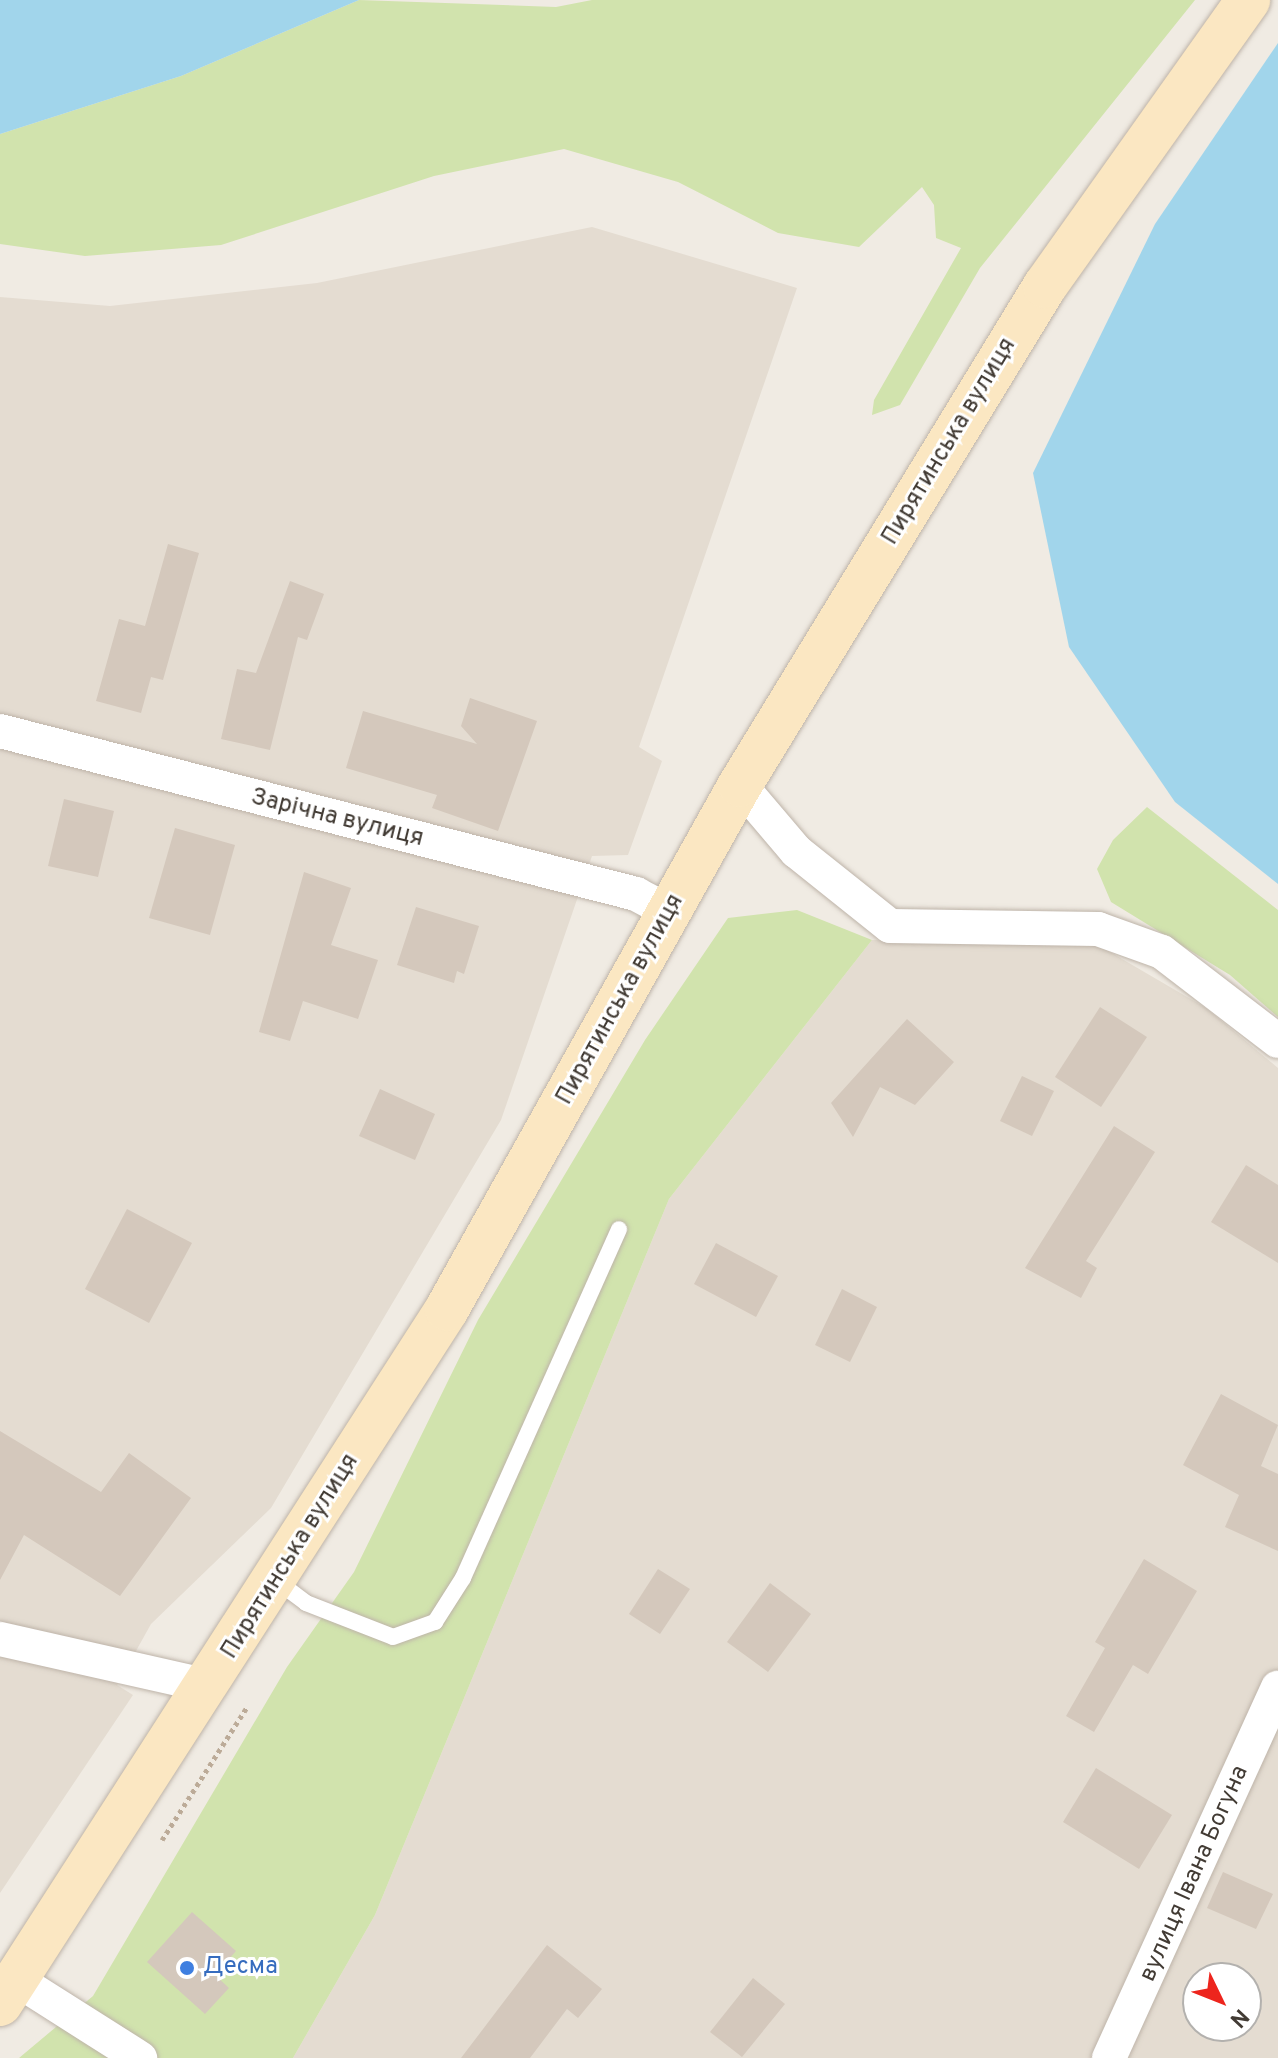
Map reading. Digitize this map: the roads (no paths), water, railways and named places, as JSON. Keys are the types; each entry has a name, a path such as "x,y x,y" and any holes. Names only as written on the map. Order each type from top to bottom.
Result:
{"main road":[{"name":"Пирятинська вулиця","path":"8,1992 277,1581 447,1309 740,785 1045,286 1240,11"}],"street":[{"name":"Зарічна вулиця","path":"0,731 636,894 671,913"},
{"path":"740,785 796,851 890,926 1098,929 1162,952 1278,1041"},
{"path":"0,1639 209,1686"},
{"name":"вулиця Івана Богуна","path":"1109,2058 1278,1688"},
{"path":"8,1992 140,2058"}],"lane":[{"path":"277,1581 306,1603 393,1637 435,1622 463,1578 619,1229"}],"water":[{"path":"0,0 359,0 181,76 0,134"},
{"path":"1278,43 1278,884 1175,802 1069,647 1033,473 1155,224"}],"place":[{"name":"Десма","path":"187,1968"}]}
